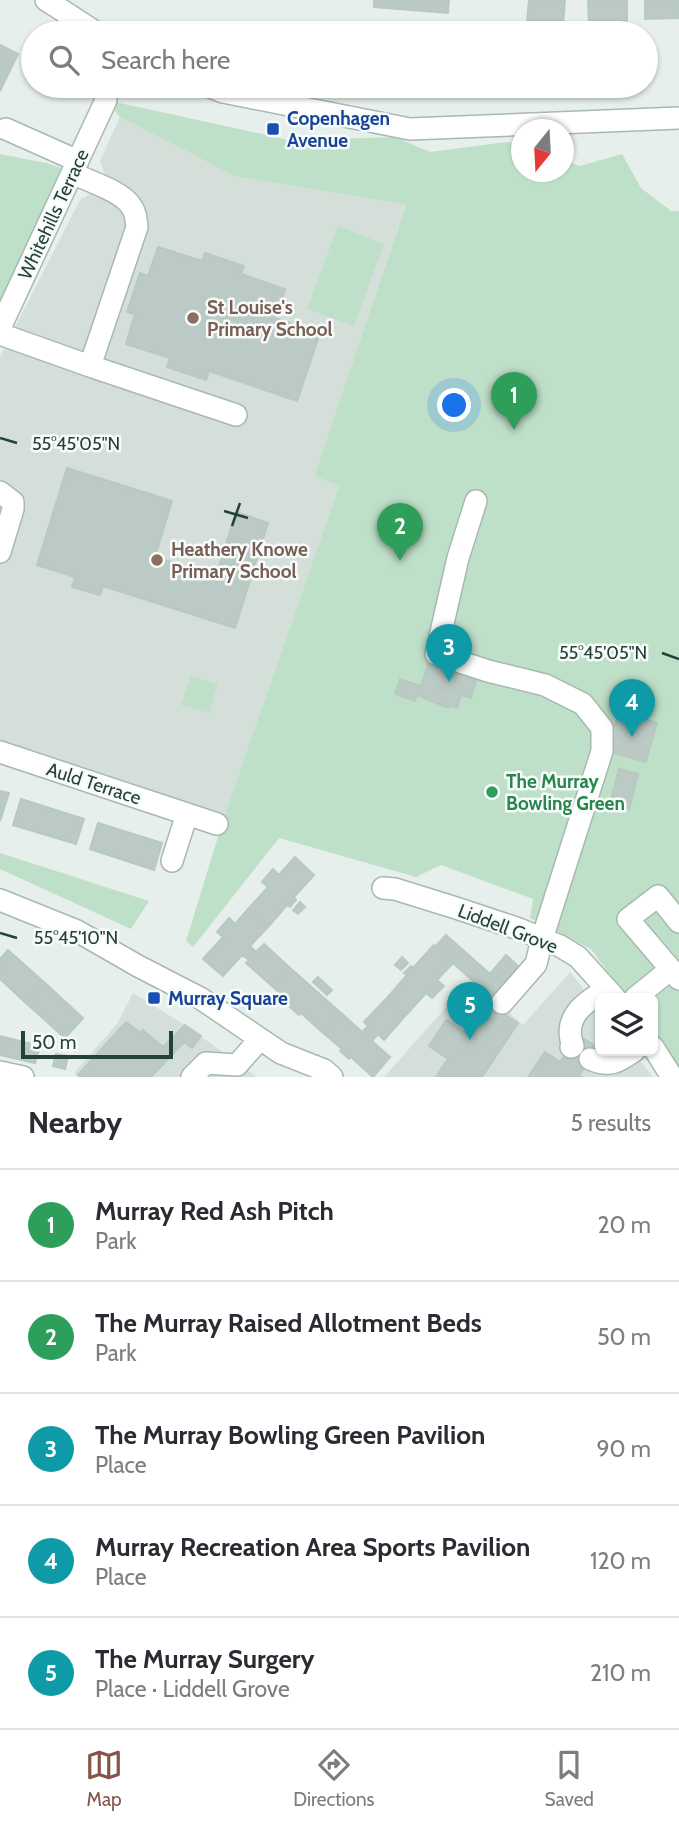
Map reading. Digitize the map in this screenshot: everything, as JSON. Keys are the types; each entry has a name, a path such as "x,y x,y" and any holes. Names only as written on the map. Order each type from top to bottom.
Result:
{"street":[{"path":"46,0 78,21"},
{"path":"253,98 410,129 679,118"},
{"name":"Whitehills Terrace","path":"0,328 106,100"},
{"path":"6,130 75,167 119,195 131,204 136,216 137,227 90,366"},
{"path":"0,334 236,415"},
{"path":"0,492 13,502 0,552"},
{"path":"476,500 458,558 436,654 488,671 545,685 583,704 602,728 602,751 536,964 502,1003"},
{"name":"Auld Terrace","path":"0,752 217,824"},
{"path":"172,861 187,814"},
{"name":"Liddell Grove","path":"383,888 395,889 456,908 560,946 578,957 610,993"},
{"path":"643,993 675,974 628,919 658,896 679,922"},
{"path":"0,900 77,931 200,998 271,1046 324,1070 332,1077"},
{"path":"571,1046 575,1014 587,1001 595,999"},
{"path":"192,1077 206,1063 237,1065 271,1046"},
{"path":"248,1077 271,1046"},
{"path":"271,1046 300,1077"},
{"path":"658,1055 672,1077"},
{"path":"590,1059 607,1064 626,1056"},
{"path":"0,1072 23,1077"}],"shaded area":[{"path":"120,117 232,174 231,176 406,203 314,476 339,486 225,814 0,740 0,357 80,200 108,183 100,161"},
{"path":"570,972 595,1004 595,1056 636,1056 653,1077 384,1077 471,979 523,1025"},
{"path":"133,993 185,1025 257,1077 79,1077 74,1073 117,1024"}],"green space":[{"path":"106,100 276,137 316,149 335,139 395,137 430,152 507,142 511,143 511,182 574,182 574,164 580,166 622,154 641,188 671,211 679,211 679,1069 658,1040 658,993 623,993 591,949 530,918 533,899 441,865 416,877 279,838 193,947 186,941 225,814 339,486 314,476 406,204 231,176 120,117"},
{"path":"0,154 64,169 0,311"},
{"path":"338,226 384,244 354,326 307,309"},
{"path":"191,676 218,684 209,713 181,705"},
{"path":"0,853 149,901 131,929 0,869"}],"building":[{"path":"374,0 449,0 448,13 374,7"},
{"path":"529,0 565,0 563,21 527,21"},
{"path":"588,0 627,0 627,21 589,21"},
{"path":"645,0 679,0 679,18 645,19"},
{"path":"0,45 18,54 0,91"},
{"path":"158,247 202,261 205,253 244,266 241,274 285,289 275,318 320,333 297,401 209,371 206,380 167,367 170,358 126,344 135,314 127,312 140,273 148,276"},
{"path":"67,468 172,501 155,557 216,576 236,512 268,523 235,628 103,586 100,595 72,587 75,577 37,565"},
{"path":"429,662 477,678 471,698 461,695 457,708 448,708 417,695 415,701 395,694 400,679 421,686"},
{"path":"619,712 657,723 646,762 607,751"},
{"path":"619,769 638,774 629,809 610,803"},
{"path":"0,791 9,793 0,821"},
{"path":"21,799 84,819 76,844 13,825"},
{"path":"98,823 162,843 154,870 90,849"},
{"path":"295,857 314,875 294,897 296,900 290,907 287,905 269,926 249,908 268,887 262,882 273,869 279,875"},
{"path":"300,902 305,907 298,914 293,910"},
{"path":"249,908 269,926 250,946 256,952 264,944 289,967 272,986 246,963 249,960 242,955 223,976 203,959 223,937 217,932 229,918 235,924"},
{"path":"446,935 490,974 506,955 519,967 491,997 435,947"},
{"path":"434,945 453,963 437,980 444,986 432,998 426,993 406,1015 387,998 407,975 404,973 411,966 413,968"},
{"path":"8,950 46,984 27,1004 0,979 0,959"},
{"path":"402,957 408,963 401,970 395,965"},
{"path":"289,967 340,1012 322,1032 290,1007 292,1004 272,986"},
{"path":"318,977 332,990 327,995 313,982"},
{"path":"46,984 83,1018 65,1038 27,1004"},
{"path":"471,992 518,1023 482,1077 436,1077 448,1059 429,1046 446,1020 467,1034 477,1019 460,1008"},
{"path":"387,998 406,1015 384,1040 378,1034 372,1041 390,1057 373,1077 351,1057 349,1059 340,1051 342,1049 322,1032 340,1012 362,1032 368,1026 364,1022"},
{"path":"126,1022 141,1033 143,1030 163,1047 185,1025 201,1036 192,1048 184,1042 151,1077 80,1077 78,1075"},
{"path":"578,1035 595,1046 595,1052 579,1075 582,1077 528,1077 545,1052 560,1062"},
{"path":"0,1036 40,1046 35,1063 0,1055"},
{"path":"56,1054 68,1056 65,1069 53,1066"}],"place":[{"name":"Copenhagen Avenue","path":"273,129"},
{"name":"St Louise's Primary School","path":"193,318"},
{"name":"Murray Red Ash Pitch","path":"514,430"},
{"name":"Heathery Knowe Primary School","path":"157,560"},
{"name":"The Murray Raised Allotment Beds","path":"400,561"},
{"name":"The Murray Bowling Green Pavilion","path":"449,682"},
{"name":"Murray Recreation Area Sports Pavilion","path":"632,737"},
{"name":"The Murray Bowling Green","path":"492,792"},
{"name":"Murray Square","path":"154,998"},
{"name":"The Murray Surgery","path":"470,1040"}]}
